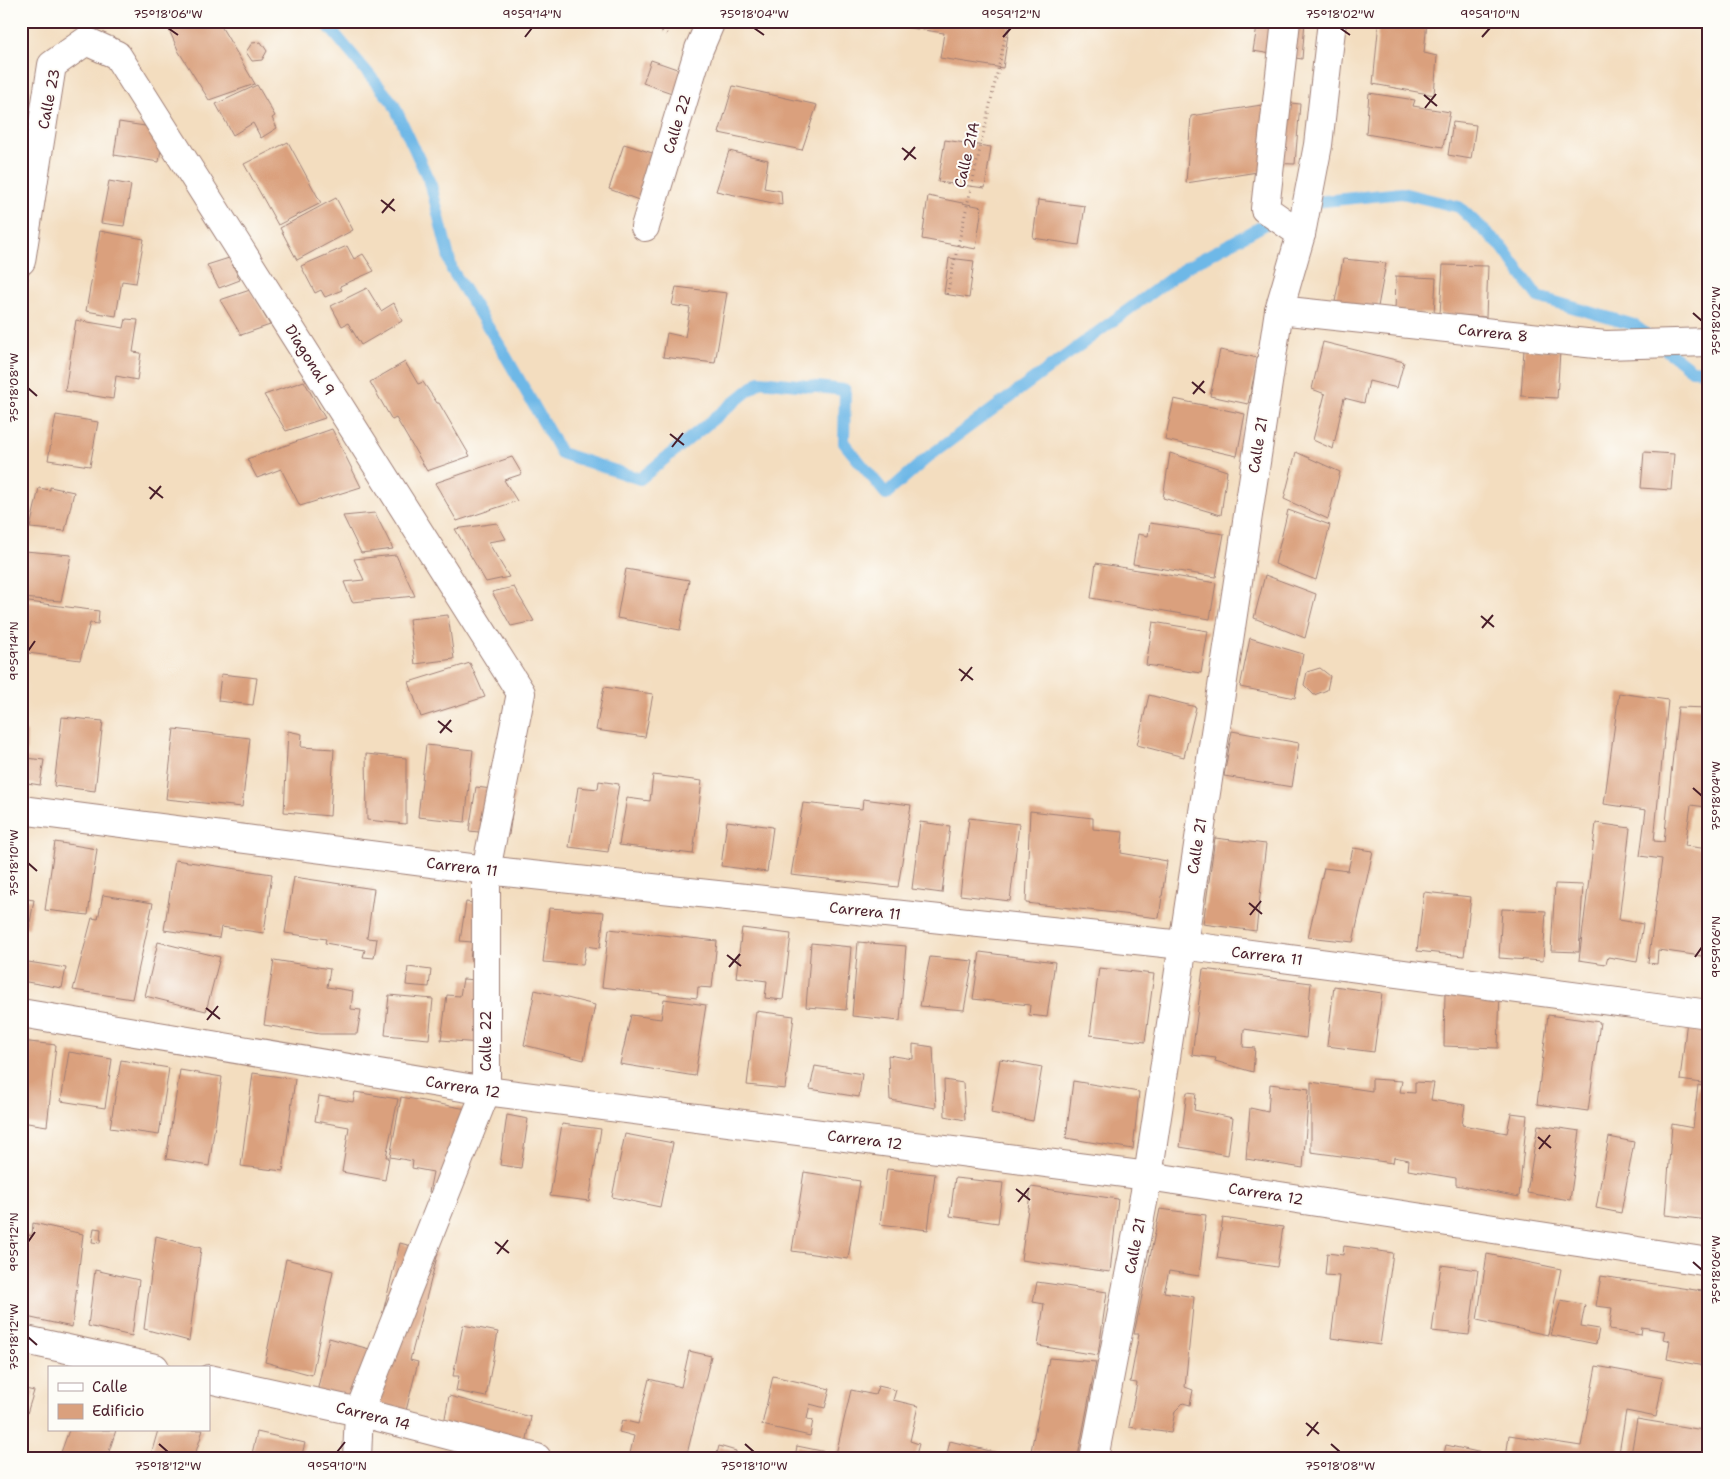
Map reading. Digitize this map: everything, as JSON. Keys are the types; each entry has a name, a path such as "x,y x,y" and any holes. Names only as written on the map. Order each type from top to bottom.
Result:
{"street":[{"name":"Calle 22","path":"645,227 700,49 711,21"},
{"path":"1286,21 1265,209 1301,234"},
{"name":"Calle 21","path":"1094,1458 1148,1176 1279,310 1301,234 1318,145 1332,21"},
{"name":"Calle 23","path":"21,261 52,65 86,41"},
{"name":"Diagonal 9","path":"86,41 117,55 521,693"},
{"name":"Carrera 8","path":"1279,310 1605,345 1709,342"},
{"name":"Calle 22","path":"358,1458 359,1412 486,1091 486,870 521,693"},
{"name":"Carrera 11","path":"21,810 486,870 1182,945 1709,1014"},
{"name":"Carrera 12","path":"21,1013 486,1091 1148,1176 1709,1262"},
{"path":"21,1339 146,1366"},
{"name":"Carrera 14","path":"210,1379 359,1412 537,1458"}],"path":[{"name":"Calle 21A","path":"947,294 1009,21"}],"building":[{"path":"165,21 218,21 255,84 209,100 179,52"},
{"path":"905,21 1010,21 1003,68 940,58 944,33 904,27"},
{"path":"1258,21 1305,21 1302,59 1253,51"},
{"path":"1379,21 1427,21 1424,53 1437,56 1434,95 1373,84"},
{"path":"261,42 267,51 262,60 252,61 246,52 252,43"},
{"path":"651,60 697,76 689,99 643,83"},
{"path":"257,85 275,116 272,118 277,128 261,138 253,123 233,135 216,104"},
{"path":"733,86 817,105 802,150 719,133"},
{"path":"1369,93 1415,100 1413,106 1450,112 1443,147 1366,134"},
{"path":"1281,102 1300,104 1295,164 1265,163 1264,171 1186,183 1191,116"},
{"path":"119,122 164,129 159,162 114,155"},
{"path":"1453,122 1476,125 1471,159 1448,155"},
{"path":"945,140 991,147 985,188 938,182"},
{"path":"288,142 321,203 278,225 244,164"},
{"path":"624,144 668,158 652,205 609,189"},
{"path":"729,151 768,160 764,188 781,191 782,205 716,191"},
{"path":"109,181 131,185 124,226 101,223"},
{"path":"928,196 982,207 976,249 922,239"},
{"path":"336,198 353,230 297,260 280,228"},
{"path":"1038,200 1085,206 1079,245 1033,238"},
{"path":"100,231 144,239 136,283 122,281 116,316 86,311"},
{"path":"347,246 354,259 363,254 374,271 340,286 342,290 325,297 321,290 315,293 301,266"},
{"path":"229,258 240,280 219,288 207,265"},
{"path":"949,258 974,261 969,298 944,294"},
{"path":"1343,259 1386,263 1377,312 1334,307"},
{"path":"1443,265 1488,266 1486,317 1440,314"},
{"path":"1396,276 1436,278 1434,314 1395,312"},
{"path":"21,277 28,278 22,308 21,308"},
{"path":"676,287 727,293 715,363 663,357 667,333 685,337 690,308 672,305"},
{"path":"367,288 381,311 394,303 402,321 361,345 348,323 342,326 331,306"},
{"path":"250,290 270,325 241,335 220,300"},
{"path":"126,319 138,320 133,352 141,353 137,380 116,376 113,399 65,391 76,320 124,328"},
{"path":"1323,342 1404,362 1397,388 1369,381 1364,403 1344,398 1333,449 1313,440 1325,394 1312,389"},
{"path":"1524,349 1560,351 1557,398 1521,396"},
{"path":"1220,350 1258,358 1248,404 1210,396"},
{"path":"405,362 418,384 423,382 437,403 439,403 470,456 427,471 396,418 392,420 370,382"},
{"path":"304,381 325,418 286,431 264,395"},
{"path":"1174,399 1245,414 1237,456 1165,440"},
{"path":"56,415 98,422 90,466 48,460"},
{"path":"332,429 361,487 300,506 281,469 257,478 247,459"},
{"path":"1296,452 1340,472 1328,519 1284,499"},
{"path":"1644,452 1674,454 1671,490 1641,488"},
{"path":"1170,453 1227,471 1221,515 1163,498"},
{"path":"512,457 522,474 504,480 517,501 457,521 435,483"},
{"path":"50,487 74,492 65,531 30,528 39,488 50,490"},
{"path":"1288,510 1330,525 1316,580 1275,564"},
{"path":"375,513 393,549 361,553 343,516"},
{"path":"497,523 506,539 488,542 509,577 486,582 455,529"},
{"path":"1150,523 1224,534 1216,577 1133,564 1138,534 1148,536"},
{"path":"25,551 71,555 61,601 21,598 21,568"},
{"path":"396,555 415,596 352,602 344,582 364,580 354,559"},
{"path":"1096,563 1216,583 1210,619 1091,598"},
{"path":"626,569 689,580 680,630 617,618"},
{"path":"1265,575 1316,594 1305,638 1254,618"},
{"path":"514,587 534,621 511,626 492,592"},
{"path":"21,601 99,611 98,624 90,623 80,660 21,652"},
{"path":"448,615 454,659 415,664 409,619"},
{"path":"1153,622 1208,631 1201,673 1146,665"},
{"path":"1250,638 1303,654 1295,698 1240,687"},
{"path":"470,663 485,697 421,717 409,682"},
{"path":"1320,668 1330,676 1327,690 1314,695 1304,685 1307,672"},
{"path":"221,674 257,678 253,705 218,701"},
{"path":"604,687 653,694 645,737 596,730"},
{"path":"1619,693 1668,700 1654,841 1664,842 1678,707 1709,708 1709,829 1703,828 1706,807 1691,805 1685,846 1709,849 1709,957 1658,950 1657,964 1648,963 1662,859 1640,856 1646,810 1604,804"},
{"path":"1149,695 1196,707 1184,757 1137,745"},
{"path":"62,717 103,721 95,791 54,786"},
{"path":"174,729 250,738 242,807 166,799"},
{"path":"21,730 27,732 26,758 44,760 40,785 21,782"},
{"path":"288,731 302,734 301,747 334,749 330,816 284,812"},
{"path":"1232,731 1299,743 1292,787 1224,776"},
{"path":"426,745 473,750 465,822 418,817"},
{"path":"366,754 406,758 406,824 367,820"},
{"path":"653,775 702,781 693,854 619,845 627,798 650,801"},
{"path":"599,781 619,784 608,852 569,847 578,787 598,789"},
{"path":"476,787 515,792 509,835 469,831"},
{"path":"863,799 911,805 898,887 791,875 803,803 862,809"},
{"path":"1030,811 1093,818 1093,829 1123,832 1121,853 1167,861 1159,918 1026,903"},
{"path":"969,818 1019,824 1010,901 960,895"},
{"path":"727,821 773,827 767,872 721,866"},
{"path":"920,822 950,826 942,893 912,889"},
{"path":"1596,823 1630,828 1619,920 1643,924 1637,962 1608,957 1606,964 1579,960"},
{"path":"1215,838 1266,844 1256,931 1203,924"},
{"path":"55,842 97,849 88,915 45,910"},
{"path":"1353,848 1373,851 1353,942 1308,937 1324,868 1348,871"},
{"path":"175,860 272,874 264,933 221,927 219,938 164,930"},
{"path":"294,877 374,889 367,938 377,939 374,958 363,957 365,950 325,943 326,939 285,933"},
{"path":"1555,884 1583,885 1579,952 1551,951"},
{"path":"1424,892 1471,897 1464,956 1417,951"},
{"path":"103,895 153,903 132,999 73,990 92,918 98,919"},
{"path":"21,898 34,900 29,928 21,927"},
{"path":"466,902 499,907 489,963 470,960 472,942 460,941"},
{"path":"549,908 604,912 600,948 586,946 583,965 543,962"},
{"path":"1502,909 1546,911 1543,961 1499,958"},
{"path":"742,928 791,934 783,1000 765,998 767,981 736,977"},
{"path":"609,929 717,941 712,988 698,987 697,998 602,987"},
{"path":"158,942 220,957 206,1011 145,996"},
{"path":"858,942 906,946 900,1021 852,1016"},
{"path":"811,943 851,947 846,1010 806,1007"},
{"path":"980,952 1055,962 1047,1017 1029,1015 1030,1005 973,999"},
{"path":"930,957 973,961 964,1010 920,1006"},
{"path":"274,960 330,969 327,987 353,991 351,1009 361,1010 357,1034 320,1034 264,1025"},
{"path":"22,961 66,968 62,988 21,981"},
{"path":"408,967 431,970 429,987 406,985"},
{"path":"1099,968 1154,974 1145,1042 1090,1035"},
{"path":"1203,969 1311,983 1306,1038 1244,1029 1243,1047 1255,1048 1253,1072 1215,1061 1216,1058 1192,1055"},
{"path":"463,979 489,981 480,1043 441,1040 447,995 460,996"},
{"path":"1334,986 1382,993 1374,1052 1327,1046"},
{"path":"535,990 595,1005 584,1060 524,1045"},
{"path":"1445,991 1500,993 1498,1048 1444,1046"},
{"path":"389,995 433,999 429,1039 385,1035"},
{"path":"664,999 706,1005 695,1076 620,1064 631,1015 661,1019"},
{"path":"756,1011 794,1016 785,1089 747,1085"},
{"path":"1548,1015 1600,1022 1588,1111 1537,1104"},
{"path":"1687,1020 1709,1023 1709,1084 1680,1080"},
{"path":"21,1041 56,1045 47,1126 21,1122"},
{"path":"913,1044 933,1047 936,1108 890,1100 888,1055 913,1059"},
{"path":"69,1052 112,1059 105,1108 61,1101"},
{"path":"1000,1059 1042,1067 1033,1121 991,1113"},
{"path":"121,1060 169,1068 159,1135 110,1128"},
{"path":"815,1066 862,1074 859,1097 810,1089"},
{"path":"180,1070 222,1077 209,1166 166,1159"},
{"path":"253,1073 295,1079 283,1171 241,1166"},
{"path":"1372,1079 1402,1081 1400,1092 1415,1093 1415,1082 1434,1083 1431,1100 1465,1105 1462,1125 1507,1133 1511,1113 1527,1115 1519,1197 1456,1185 1456,1178 1408,1170 1409,1160 1394,1157 1393,1163 1311,1152 1311,1082 1372,1091"},
{"path":"944,1080 963,1083 965,1120 945,1116"},
{"path":"1073,1081 1139,1092 1133,1149 1066,1138"},
{"path":"1270,1084 1309,1089 1303,1168 1246,1159 1250,1108 1268,1112"},
{"path":"1698,1085 1709,1087 1709,1220 1665,1215 1672,1124 1693,1128"},
{"path":"355,1092 398,1099 386,1157 389,1157 385,1180 342,1172 349,1127 315,1121 319,1096 353,1102"},
{"path":"1187,1092 1196,1093 1194,1110 1233,1118 1228,1155 1180,1147"},
{"path":"401,1097 467,1109 451,1196 429,1192 433,1172 412,1168 413,1161 390,1157"},
{"path":"507,1115 528,1119 521,1168 500,1165"},
{"path":"562,1124 601,1129 589,1201 550,1196"},
{"path":"1538,1125 1580,1131 1570,1200 1527,1193"},
{"path":"625,1134 673,1143 660,1207 612,1197"},
{"path":"1609,1137 1634,1142 1621,1213 1596,1208"},
{"path":"887,1169 935,1174 928,1230 880,1224"},
{"path":"804,1172 860,1181 848,1259 792,1251"},
{"path":"955,1178 1003,1183 998,1223 950,1216"},
{"path":"1031,1187 1118,1199 1110,1272 1021,1260"},
{"path":"1160,1209 1206,1215 1199,1276 1169,1271 1164,1292 1194,1297 1185,1387 1193,1390 1190,1405 1183,1403 1175,1411 1171,1433 1129,1427 1137,1383 1130,1382 1139,1334 1134,1334"},
{"path":"1223,1218 1283,1227 1277,1267 1217,1258"},
{"path":"33,1223 83,1234 72,1327 22,1316 28,1273 21,1272 21,1233 32,1236"},
{"path":"94,1228 101,1229 100,1243 92,1242"},
{"path":"156,1236 201,1248 189,1341 144,1329"},
{"path":"400,1243 438,1253 410,1360 418,1362 405,1415 317,1392 329,1338 384,1353 391,1319 382,1316"},
{"path":"1344,1246 1393,1253 1380,1345 1331,1338 1339,1276 1325,1275 1327,1253 1343,1255"},
{"path":"1487,1254 1561,1269 1548,1335 1477,1320"},
{"path":"286,1259 333,1271 312,1375 265,1362"},
{"path":"1441,1265 1478,1270 1469,1335 1432,1331"},
{"path":"95,1270 139,1280 132,1336 88,1326"},
{"path":"1601,1276 1709,1292 1709,1367 1667,1359 1670,1341 1663,1339 1665,1331 1642,1327 1641,1335 1609,1330 1612,1308 1596,1306"},
{"path":"1037,1282 1107,1292 1098,1355 1038,1346 1044,1304 1033,1302"},
{"path":"1561,1300 1585,1305 1581,1326 1599,1329 1596,1344 1551,1335"},
{"path":"463,1325 498,1332 486,1397 456,1391 459,1376 453,1376"},
{"path":"689,1351 711,1356 686,1458 629,1458 634,1436 619,1432 622,1420 638,1424 649,1379 681,1387"},
{"path":"1049,1358 1096,1362 1078,1456 1031,1451"},
{"path":"1596,1366 1663,1378 1656,1417 1626,1411 1619,1453 1631,1455 1637,1419 1709,1431 1709,1458 1506,1458 1509,1435 1581,1446"},
{"path":"773,1376 830,1389 825,1408 810,1404 807,1419 813,1420 810,1436 762,1425"},
{"path":"878,1386 896,1390 893,1400 918,1406 910,1441 919,1444 915,1458 795,1458 797,1446 836,1454 851,1390 875,1395"},
{"path":"21,1388 34,1391 24,1423 21,1423"},
{"path":"449,1396 531,1417 525,1450 443,1429"},
{"path":"68,1432 115,1432 107,1458 59,1458"},
{"path":"157,1432 202,1432 194,1458 150,1458"},
{"path":"257,1432 305,1443 301,1458 251,1458"},
{"path":"950,1441 1014,1457 1014,1458 946,1458"},
{"path":"1446,1445 1482,1453 1481,1458 1443,1458"},
{"path":"719,1446 736,1451 735,1458 716,1458"}],"waterway":[{"path":"324,21 393,103 431,185 452,270 500,346 561,453 640,479 760,381 845,390 844,443 886,494 928,457 1185,268 1279,217"},
{"path":"1305,203 1402,193 1459,207 1502,247 1538,297 1634,325 1692,370 1709,371"}]}
